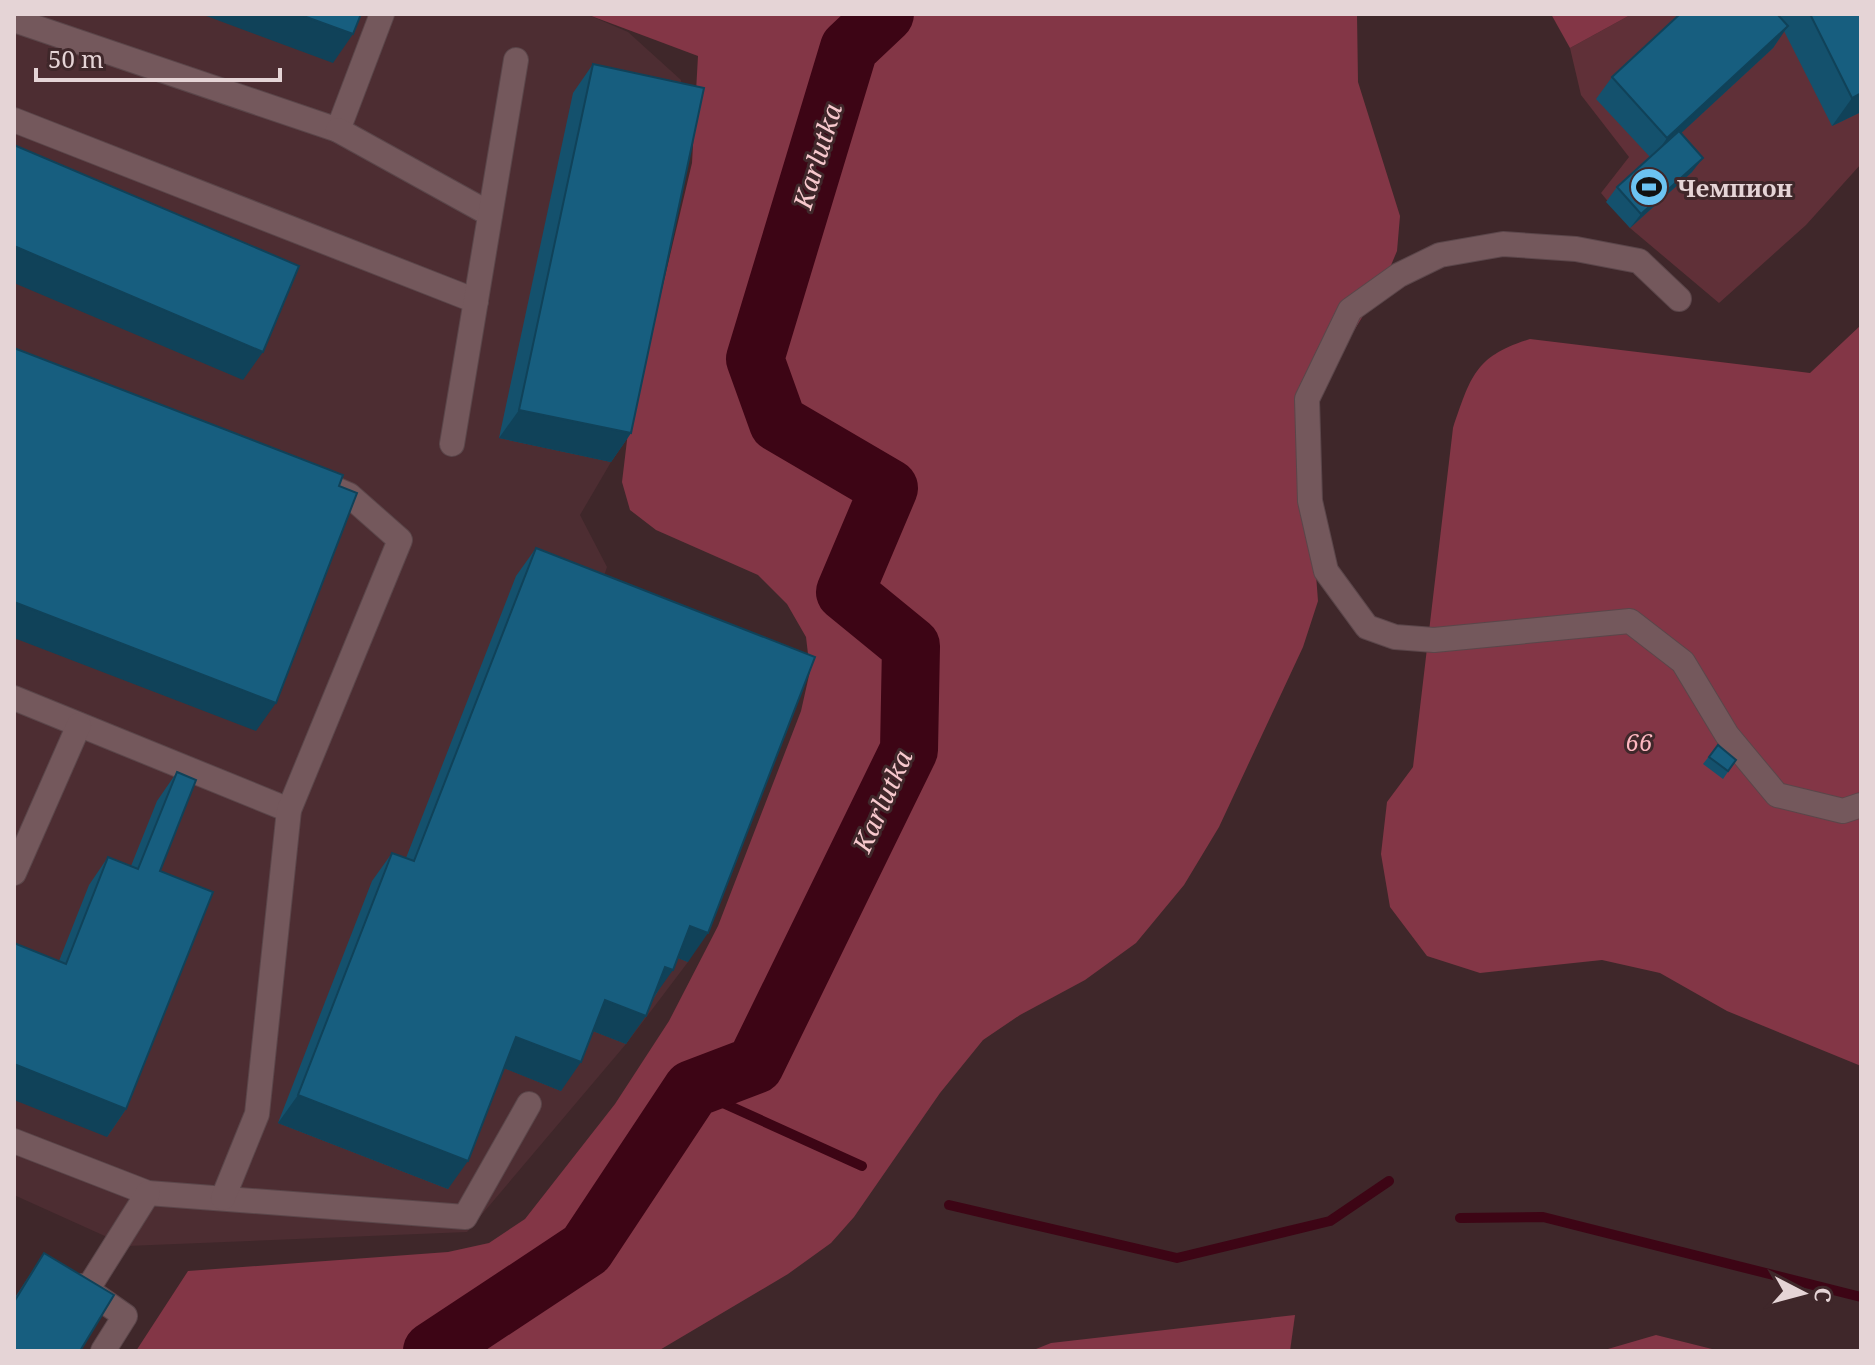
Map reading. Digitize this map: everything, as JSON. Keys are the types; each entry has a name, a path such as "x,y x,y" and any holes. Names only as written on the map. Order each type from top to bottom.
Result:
{"lane":[{"path":"338,130 382,14"},
{"path":"14,20 338,130 490,214"},
{"path":"452,444 516,60"},
{"path":"14,120 476,301"},
{"path":"1679,299 1639,261 1576,249 1503,244 1440,255 1399,275 1350,310 1307,399 1310,501 1326,571 1367,627 1395,637 1434,640 1630,621 1683,662 1727,735 1777,795 1843,811 1861,805"},
{"path":"223,1198 257,1114 289,810 400,540 349,495 306,476"},
{"path":"14,698 289,810"},
{"path":"14,873 79,725"},
{"path":"14,1141 148,1193 465,1217 529,1104"},
{"path":"103,1351 125,1316 78,1283 148,1193"}],"shaded area":[{"path":"14,14 586,14 628,32 681,80 684,116 611,462 580,515 607,567 594,606 796,685 688,962 626,1044 467,1232 127,1246 14,1195"},
{"path":"1632,14 1861,14 1861,164 1806,225 1719,303 1630,228 1601,193 1629,157 1581,95 1570,48"}],"green space":[{"path":"586,14 1357,14 1358,82 1400,216 1397,251 1384,282 1324,379 1306,441 1318,601 1303,647 1219,827 1184,885 1136,943 1085,980 1020,1015 983,1040 940,1093 854,1217 831,1243 788,1274 658,1351 136,1351 188,1271 448,1252 489,1243 525,1219 615,1104 669,1021 718,926 801,711 810,671 806,637 787,604 758,575 656,530 630,510 622,482 628,432 692,163 698,56"},
{"path":"1551,14 1632,14 1570,48"},
{"name":"66","path":"1861,325 1861,1066 1727,1011 1660,973 1602,960 1480,973 1427,956 1390,907 1381,854 1387,802 1413,767 1453,428 1478,370 1497,353 1530,339 1810,373"},
{"path":"1295,1315 1290,1351 1031,1351 1051,1343"},
{"path":"1656,1335 1720,1351 1601,1351"}],"building":[{"path":"298,14 361,14 353,34"},
{"path":"1680,14 1777,14 1788,26 1667,138 1612,77"},
{"path":"1810,14 1861,14 1861,93 1852,98"},
{"path":"593,64 704,88 631,433 519,410"},
{"name":"Чемпион","path":"1679,131 1703,158 1641,214 1617,187"},
{"path":"14,145 299,266 263,352 14,246"},
{"path":"14,348 343,475 339,486 357,493 276,703 14,602"},
{"path":"536,548 815,657 708,933 690,926 673,970 665,967 646,1016 605,1000 581,1062 516,1037 468,1161 298,1095 392,853 414,861"},
{"path":"1718,745 1736,760 1728,771 1709,757"},
{"path":"177,772 196,780 160,871 213,892 126,1109 14,1064 14,943 66,964 108,857 138,869"},
{"path":"44,1253 114,1295 80,1351 14,1351 14,1302"}],"waterway":[{"name":"Karlutka","path":"432,1351 586,1249 692,1089 755,1065 909,750 911,646 845,592 889,488 778,423 755,359 849,48 885,14"},
{"path":"692,1089 862,1166"},
{"path":"949,1205 1177,1258 1330,1221 1389,1181"},
{"path":"1460,1218 1543,1217 1861,1297"}],"place":[{"name":"Чемпион","path":"1649,187"}]}
